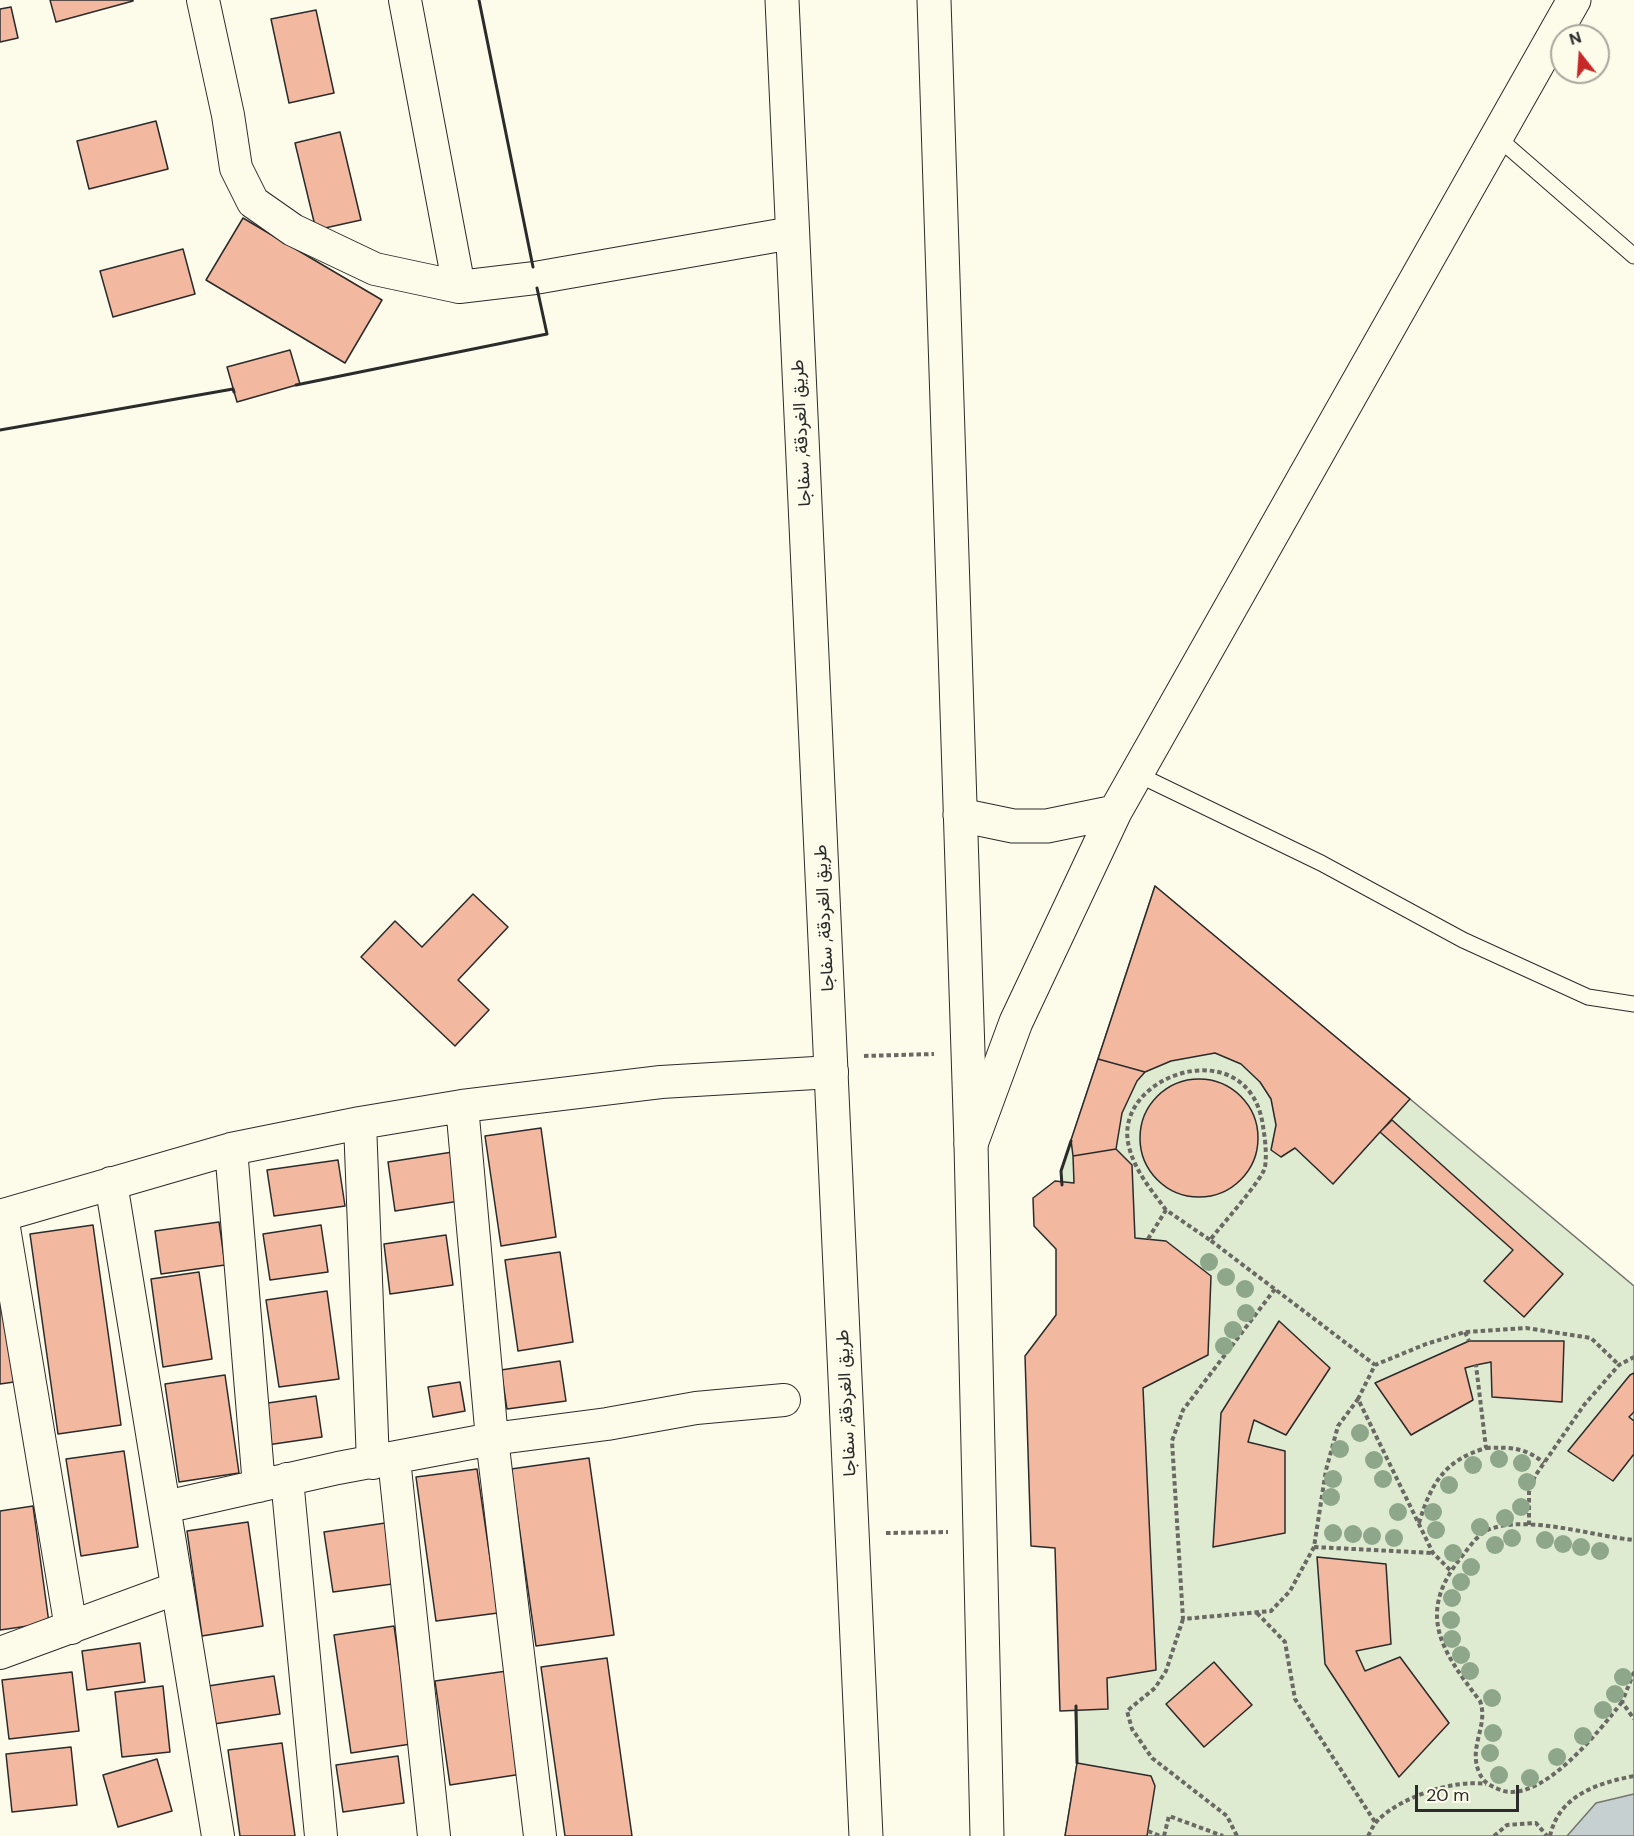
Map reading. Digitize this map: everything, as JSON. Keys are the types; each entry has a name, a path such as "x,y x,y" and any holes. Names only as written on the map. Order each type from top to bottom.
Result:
{"main road":[{"name":"طريق الغردقة, سفاجا","path":"782,0 866,1836"},
{"path":"934,0 971,1144 987,1836"},
{"path":"971,1144 1016,1023 1115,812 1574,0"},
{"path":"960,815 1013,826 1047,826 1115,812"}],"street":[{"path":"203,0 228,115 236,168 253,202 293,230 375,269 459,287 535,278 792,233"},
{"path":"405,0 459,287"},
{"path":"71,1628 1,1216 231,1149 360,1123 462,1106 661,1082 831,1065"},
{"path":"462,1106 492,1439 540,1836"},
{"path":"360,1123 383,1461 434,1836"},
{"path":"231,1149 321,1836"},
{"path":"111,1183 218,1836"},
{"path":"165,1507 492,1439 607,1424 696,1408 784,1400"},
{"path":"0,1653 177,1588"}],"lane":[{"path":"1497,137 1634,256"},
{"path":"1137,774 1321,863 1463,940 1588,997 1634,1004"}],"path":[{"path":"831,1065 968,1052"},
{"path":"1210,1240 1265,1169 1265,1142 1260,1109 1250,1089 1234,1076 1213,1071 1190,1071 1148,1089 1131,1112 1127,1130 1129,1148 1141,1176 1166,1210 1210,1240 1375,1365"},
{"path":"1148,1239 1166,1210"},
{"path":"1237,1836 1227,1816 1152,1758 1132,1729 1127,1711 1155,1688 1166,1671 1183,1619 1172,1441 1183,1410 1275,1289"},
{"path":"1183,1619 1271,1611 1290,1591 1314,1547 1326,1470 1338,1426 1358,1399 1375,1365 1426,1344 1466,1332 1526,1328 1591,1338 1618,1365"},
{"path":"1466,1332 1469,1341"},
{"path":"1529,1525 1529,1492 1535,1476 1584,1405 1618,1365 1634,1357"},
{"path":"1476,1365 1486,1448"},
{"path":"1358,1399 1433,1553 1450,1570"},
{"path":"1419,1523 1427,1495 1444,1471 1464,1454 1486,1448 1516,1447 1532,1453 1544,1463"},
{"path":"1486,1784 1475,1759 1483,1709 1480,1701 1445,1652 1439,1638 1441,1588 1450,1570 1473,1542 1491,1528 1529,1525 1634,1540"},
{"path":"853,1534 980,1532"},
{"path":"1314,1547 1433,1553"},
{"path":"1257,1612 1285,1642 1295,1699 1375,1822"},
{"path":"1368,1836 1375,1822 1386,1813 1421,1795 1457,1782 1486,1784 1507,1793 1527,1790 1572,1760 1600,1731 1622,1702 1634,1672"},
{"path":"1622,1702 1634,1719"},
{"path":"1494,1836 1507,1825 1536,1823 1548,1836 1553,1824 1572,1799 1601,1782 1634,1776"},
{"path":"1148,1831 1162,1836 1169,1816 1223,1836"}],"green space":[{"path":"1155,886 1634,1286 1634,1836 1065,1836 1077,1763 1064,1356 1061,1171"}],"shaded area":[{"path":"1634,1794 1634,1836 1567,1836 1596,1803"}],"building":[{"path":"50,0 133,0 133,1 56,22"},
{"path":"11,7 18,38 0,42 0,9"},
{"path":"316,10 334,93 289,103 271,19"},
{"path":"156,121 168,169 89,189 77,141"},
{"path":"340,132 361,220 316,230 295,143"},
{"path":"243,218 382,300 345,363 206,280"},
{"path":"183,249 195,294 113,317 100,271"},
{"path":"290,350 300,384 237,402 227,367"},
{"path":"1155,886 1410,1099 1333,1184 1295,1148 1281,1157 1271,1150 1276,1125 1271,1099 1260,1082 1241,1064 1215,1053 1171,1061 1145,1072 1098,1059"},
{"path":"473,894 508,927 458,980 489,1010 455,1046 361,957 395,921 422,947"},
{"path":"1098,1059 1145,1072 1137,1081 1122,1113 1116,1149 1073,1156 1071,1140"},
{"path":"1199,1079 1232,1089 1248,1105 1258,1138 1248,1171 1232,1187 1199,1197 1166,1187 1150,1171 1140,1138 1150,1105 1166,1089"},
{"path":"1392,1120 1563,1274 1524,1317 1484,1281 1513,1250 1380,1132"},
{"path":"541,1128 556,1237 501,1246 485,1136"},
{"path":"1116,1149 1132,1165 1135,1238 1166,1241 1211,1276 1208,1355 1143,1388 1156,1670 1107,1678 1108,1709 1060,1711 1055,1548 1031,1546 1025,1356 1056,1315 1056,1249 1034,1226 1033,1198 1055,1181 1074,1183 1073,1156"},
{"path":"459,1151 466,1200 395,1211 388,1162"},
{"path":"338,1160 345,1206 274,1216 267,1170"},
{"path":"219,1222 225,1265 161,1274 155,1231"},
{"path":"93,1225 121,1425 58,1434 30,1234"},
{"path":"321,1225 328,1272 270,1280 263,1234"},
{"path":"446,1235 453,1285 390,1294 384,1244"},
{"path":"560,1252 573,1342 518,1351 505,1260"},
{"path":"199,1272 212,1359 163,1367 151,1279"},
{"path":"0,1282 14,1382 0,1384"},
{"path":"327,1291 339,1379 279,1387 266,1300"},
{"path":"1279,1321 1330,1368 1286,1435 1254,1420 1248,1442 1285,1451 1285,1533 1213,1547 1221,1413"},
{"path":"1469,1341 1564,1341 1562,1402 1492,1397 1491,1362 1476,1365 1465,1368 1473,1400 1411,1435 1375,1383"},
{"path":"560,1361 566,1401 507,1409 501,1370"},
{"path":"1634,1373 1634,1412 1629,1417 1634,1421 1634,1454 1613,1481 1568,1451"},
{"path":"225,1375 239,1473 179,1482 165,1384"},
{"path":"460,1382 465,1411 433,1417 428,1387"},
{"path":"316,1396 322,1437 267,1445 261,1404"},
{"path":"124,1451 138,1547 81,1556 66,1459"},
{"path":"589,1458 614,1635 536,1646 511,1469"},
{"path":"477,1469 498,1613 436,1621 416,1477"},
{"path":"33,1506 49,1623 0,1630 0,1511"},
{"path":"248,1522 263,1626 202,1636 187,1531"},
{"path":"392,1522 400,1583 333,1592 324,1532"},
{"path":"1317,1557 1386,1564 1391,1644 1356,1651 1365,1671 1400,1657 1449,1723 1399,1777 1325,1664"},
{"path":"394,1626 411,1744 351,1753 334,1635"},
{"path":"140,1643 145,1682 87,1690 82,1651"},
{"path":"607,1658 632,1836 565,1836 541,1667"},
{"path":"1214,1662 1252,1705 1204,1747 1166,1704"},
{"path":"507,1671 522,1774 450,1785 435,1681"},
{"path":"72,1672 79,1731 9,1739 2,1680"},
{"path":"274,1676 280,1714 214,1724 208,1686"},
{"path":"163,1686 170,1752 122,1757 115,1692"},
{"path":"282,1743 295,1836 240,1836 228,1750"},
{"path":"71,1747 77,1805 12,1812 6,1754"},
{"path":"398,1756 404,1803 343,1812 336,1765"},
{"path":"157,1759 172,1811 118,1827 103,1775"},
{"path":"1077,1763 1151,1776 1155,1786 1147,1836 1065,1836"}],"wall":[{"path":"479,0 533,267"},
{"path":"296,385 547,334 537,288"},
{"path":"0,430 233,389 234,392"},
{"path":"1062,1185 1061,1171 1071,1141"},
{"path":"1076,1706 1077,1763"}]}
